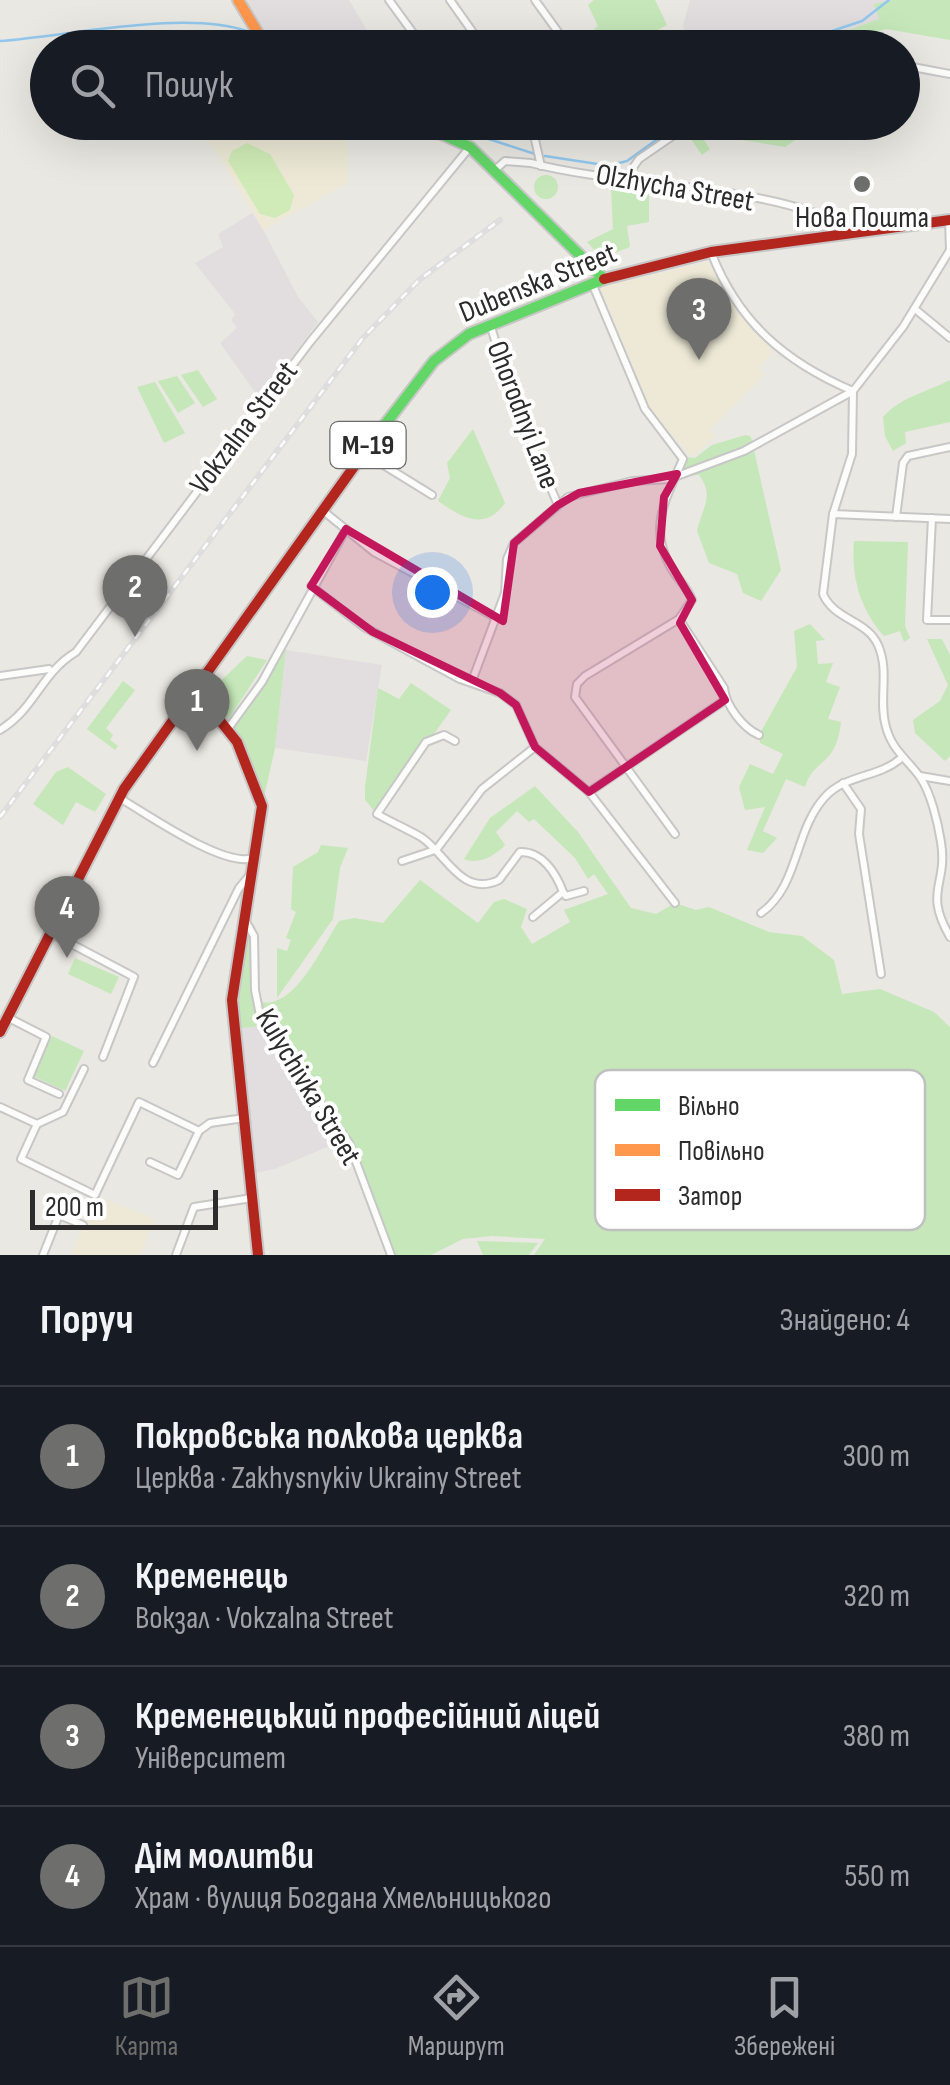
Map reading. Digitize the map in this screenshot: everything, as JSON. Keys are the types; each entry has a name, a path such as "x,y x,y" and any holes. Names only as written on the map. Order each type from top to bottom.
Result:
{"main road":[{"path":"238,0 256,30"},
{"path":"456,140 496,169 604,278"},
{"name":"Dubenska Street","path":"194,688 362,452 448,347 490,324 604,278 711,252 950,220"},
{"path":"194,688 211,702 260,788 262,806 232,1000 258,1255"},
{"name":"М-19","path":"0,1032 11,1019 76,874 118,798 194,688"}],"street":[{"path":"389,0 411,30"},
{"path":"450,0 471,30"},
{"path":"535,0 558,30"},
{"path":"920,68 950,74"},
{"name":"Vokzalna Street","path":"50,669 76,652 466,140"},
{"path":"535,140 541,166"},
{"path":"625,179 639,158 666,140"},
{"name":"Olzhycha Street","path":"496,169 505,162 625,179 824,214 853,230"},
{"path":"820,236 828,226 824,214"},
{"path":"472,681 497,618 514,543 579,492 632,481 669,480 676,474 744,451 853,391 914,309 950,250 950,220"},
{"path":"711,252 760,335 788,358 853,391"},
{"path":"592,283 645,409 683,459 664,497 659,534 660,546 692,600 680,619 596,668 574,690 575,697 675,834"},
{"path":"914,309 950,338"},
{"name":"Ohorodnyi Lane","path":"490,324 530,446 558,506"},
{"path":"853,391 852,454 833,514 823,594 833,610 876,642 886,673 883,716 900,759 920,776 950,781"},
{"path":"896,516 903,463 908,456 950,447"},
{"path":"362,452 432,495"},
{"path":"321,510 374,552 497,618"},
{"path":"833,514 950,518"},
{"path":"932,518 928,620 950,620"},
{"path":"226,732 262,682 346,529"},
{"path":"312,586 364,627 516,706 535,748 589,792 675,903"},
{"path":"680,619 724,688 725,700 750,731 759,736"},
{"path":"0,676 50,669"},
{"path":"0,730 27,710 50,669"},
{"path":"589,792 725,700"},
{"path":"456,742 444,734 426,742 377,814 436,850 454,874 490,884 498,880 512,858 526,851 549,867 566,896 584,892"},
{"path":"402,861 436,850 482,789 535,748"},
{"path":"761,913 778,901 818,807 843,784 900,759"},
{"path":"920,776 942,846 936,912 950,936"},
{"path":"843,784 861,809 859,834 880,974"},
{"path":"118,798 214,852 244,862 253,858"},
{"path":"153,1063 238,888 250,875"},
{"path":"534,918 563,892"},
{"name":"Kulychivka Street","path":"242,918 254,936 260,1016 348,1143 391,1255"},
{"path":"48,932 134,977 103,1058"},
{"path":"11,1019 47,1040 28,1080 60,1094"},
{"path":"84,1069 63,1112 37,1124 20,1159 96,1194 139,1102 198,1131"},
{"path":"0,1107 37,1124"},
{"path":"150,1162 178,1175 198,1131 210,1123 244,1118"},
{"path":"176,1255 194,1207 252,1198"},
{"path":"43,1255 60,1215 83,1225"}],"highlighted area":[{"path":"677,474 664,497 660,546 692,600 680,623 725,700 589,792 535,747 516,705 500,693 373,632 311,586 346,529 503,621 514,543 558,505 579,493"}],"shaded area":[{"path":"243,0 349,0 367,30 262,30"},
{"path":"690,0 893,0 875,4 880,19 849,30 684,30"},
{"path":"206,140 347,140 347,184 263,230"},
{"path":"254,212 298,297 318,322 260,399 220,343 237,328 231,320 235,314 195,263 223,247 218,234"},
{"path":"710,261 737,311 774,352 758,368 764,375 709,430 715,437 692,457 648,408 600,287"},
{"path":"286,650 382,665 366,761 275,748"},
{"path":"267,1025 346,1139 275,1169 250,1174 235,1029"},
{"path":"95,1195 155,1219 140,1255 71,1255"}],"green space":[{"path":"594,0 655,0 667,25 658,30 593,30 598,26 588,5"},
{"path":"950,0 950,40 920,35 920,30 849,30 879,19 874,4"},
{"path":"692,140 704,140 710,149 702,155"},
{"path":"742,140 795,140 785,147"},
{"path":"247,143 270,154 294,195 290,210 275,218 260,214 228,161 232,151"},
{"path":"546,175 558,187 546,199 534,187"},
{"path":"611,188 649,194 649,222 627,226 630,247 602,258 587,242 613,229"},
{"path":"198,370 217,399 203,407 181,375"},
{"path":"177,376 195,403 178,413 158,381"},
{"path":"950,380 950,422 905,432 906,443 893,451 885,436 883,417 906,399"},
{"path":"155,382 185,433 164,443 137,387"},
{"path":"473,429 505,503 497,512 481,519 464,516 438,501 450,478 447,463"},
{"path":"751,437 781,570 761,601 743,593 737,574 709,563 697,531 706,502 704,482 699,475 676,476 685,457 695,458 712,445"},
{"path":"854,541 908,542 905,626 910,638 904,642 900,631 884,636 863,604 854,567"},
{"path":"810,624 825,640 816,641 818,664 833,663 826,682 840,687 828,719 841,722 838,737 830,755 809,777 805,787 786,779 763,831 777,838 763,853 747,850 765,807 745,810 739,787 750,764 773,774 783,754 760,743 759,735 797,667 794,631"},
{"path":"927,639 942,639 950,655 950,756 945,761 915,733 913,720 940,701 948,685"},
{"path":"278,648 286,650 275,748 262,806 260,788 226,731 262,682"},
{"path":"247,656 267,660 228,720 212,689"},
{"path":"123,681 135,690 106,728 113,735 110,740 118,746 115,750 87,729"},
{"path":"411,683 451,710 377,814 365,800 365,787 378,688 399,699"},
{"path":"68,767 106,794 95,812 76,802 63,825 33,804 56,772"},
{"path":"535,786 578,832 631,908 656,914 675,903 696,910 709,907 769,932 802,936 834,960 842,994 880,989 934,1012 950,1027 950,1255 534,1255 545,1239 492,1236 463,1239 431,1255 391,1255 349,1143 267,1025 235,1029 240,933 254,936 257,1001 270,1002 283,998 305,976 339,921 354,918 383,923 420,880 478,923 494,902 504,899 527,909 521,927 532,944 570,922 564,910 608,894 594,874 588,879 575,858 534,819 529,822 517,811 496,832 505,845 501,849 480,860 464,859 490,818"},
{"path":"321,845 348,848 340,868 333,919 277,998 277,948 287,951 291,940 286,938 296,912 291,909 293,867 318,852"},
{"path":"75,958 119,977 111,994 68,974"},
{"path":"52,1036 84,1051 65,1091 33,1076"},
{"path":"477,1241 538,1243 529,1255 483,1255"}],"waterway":[{"path":"835,30 862,21 889,0"},
{"path":"93,30 161,23 240,30"},
{"path":"0,41 30,37"},
{"path":"492,140 535,154"},
{"path":"611,165 627,161 656,140"},
{"path":"545,156 604,165"}],"railway":[{"path":"0,817 362,339 419,280 500,220"}],"traffic: fast":[{"path":"373,440 434,361 469,334 604,279 470,147 455,140"}],"traffic: slow":[{"path":"238,0 256,30"}],"traffic: jam":[{"path":"604,279 711,252 950,220"},
{"path":"0,1032 124,789 373,440"},
{"path":"194,688 237,742 262,806 232,1000 258,1255"}],"place":[{"name":"Нова Пошта","path":"862,184"},
{"name":"Кременецький професійний ліцей","path":"699,360"},
{"name":"Кременець","path":"135,637"},
{"name":"Покровська полкова церква","path":"197,751"},
{"name":"Дім молитви","path":"67,958"}]}
